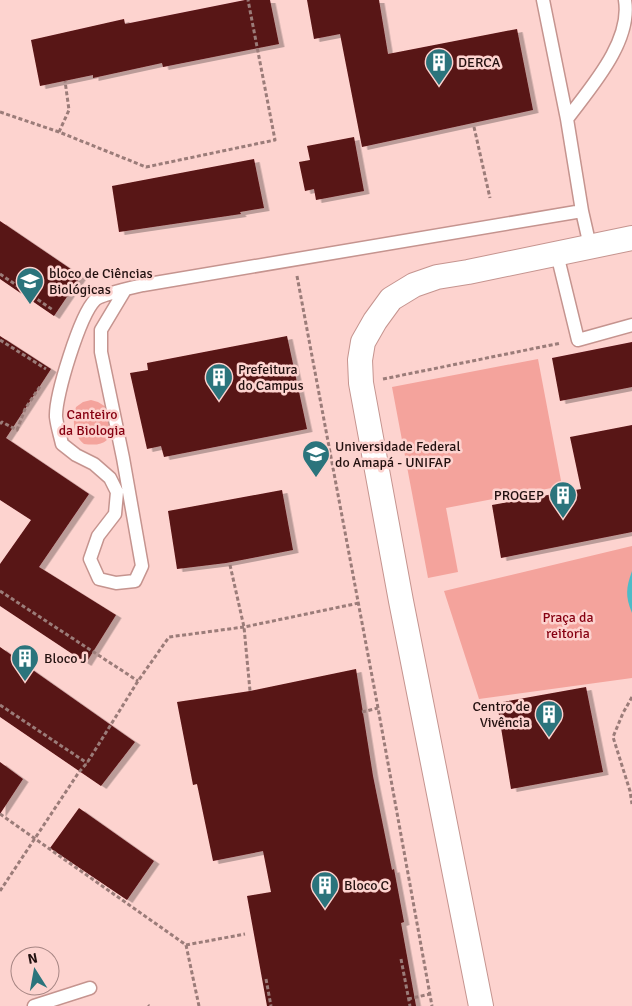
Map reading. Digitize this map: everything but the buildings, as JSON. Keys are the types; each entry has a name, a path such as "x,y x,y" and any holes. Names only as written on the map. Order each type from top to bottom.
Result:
{"street":[{"path":"481,1006 399,592 361,383 360,360 363,342 391,300 414,285 437,276 468,272 632,238"}],"lane":[{"path":"543,0 590,246"},
{"path":"567,119 613,57 621,38 625,0"},
{"path":"124,290 101,330 101,352 123,458 142,566 135,580 116,584 99,579 90,559 98,536 115,514 117,492 110,478 94,464 76,455 62,444 56,416 62,380 86,315 96,299 124,290 143,284 582,211"},
{"path":"557,254 578,340 632,325"},
{"path":"34,1006 90,988"}],"path":[{"path":"0,112 59,132 146,167 275,140 248,0"},
{"path":"59,132 69,110 65,81"},
{"path":"474,127 490,198"},
{"path":"296,272 359,603 432,1006"},
{"path":"0,274 53,310"},
{"path":"0,340 50,371"},
{"path":"361,383 578,340"},
{"path":"0,424 2,422 17,430 25,409 45,379"},
{"path":"230,565 244,627 250,690"},
{"path":"0,591 138,681"},
{"path":"0,891 87,763 138,681 169,637 244,627 359,603"},
{"path":"632,697 613,737 630,791 632,804"},
{"path":"0,705 87,763"},
{"path":"362,712 378,708"},
{"path":"0,814 186,944 199,1006"},
{"path":"186,944 245,934"},
{"path":"401,959 410,1006"},
{"path":"266,980 271,1006"},
{"path":"408,998 430,994"}],"green space":[{"path":"538,359 562,486 446,508 458,572 428,578 392,387"},
{"name":"Canteiro da Biologia","path":"91,400 106,407 110,423 109,436 102,443 94,445 84,444 80,440 74,422 76,407 83,402"},
{"name":"Praça da reitoria","path":"632,546 632,678 479,699 444,591"}],"water":[{"path":"632,571 632,613 627,592"}],"place":[{"name":"DERCA","path":"439,86"},
{"name":"bloco de Ciências Biológicas","path":"30,305"},
{"name":"Prefeitura do Campus","path":"219,401"},
{"name":"Universidade Federal do Amapá - UNIFAP","path":"316,478"},
{"name":"PROGEP","path":"563,519"},
{"name":"Bloco J","path":"25,682"},
{"name":"Centro de Vivência","path":"549,738"},
{"name":"Bloco C","path":"325,909"}]}
